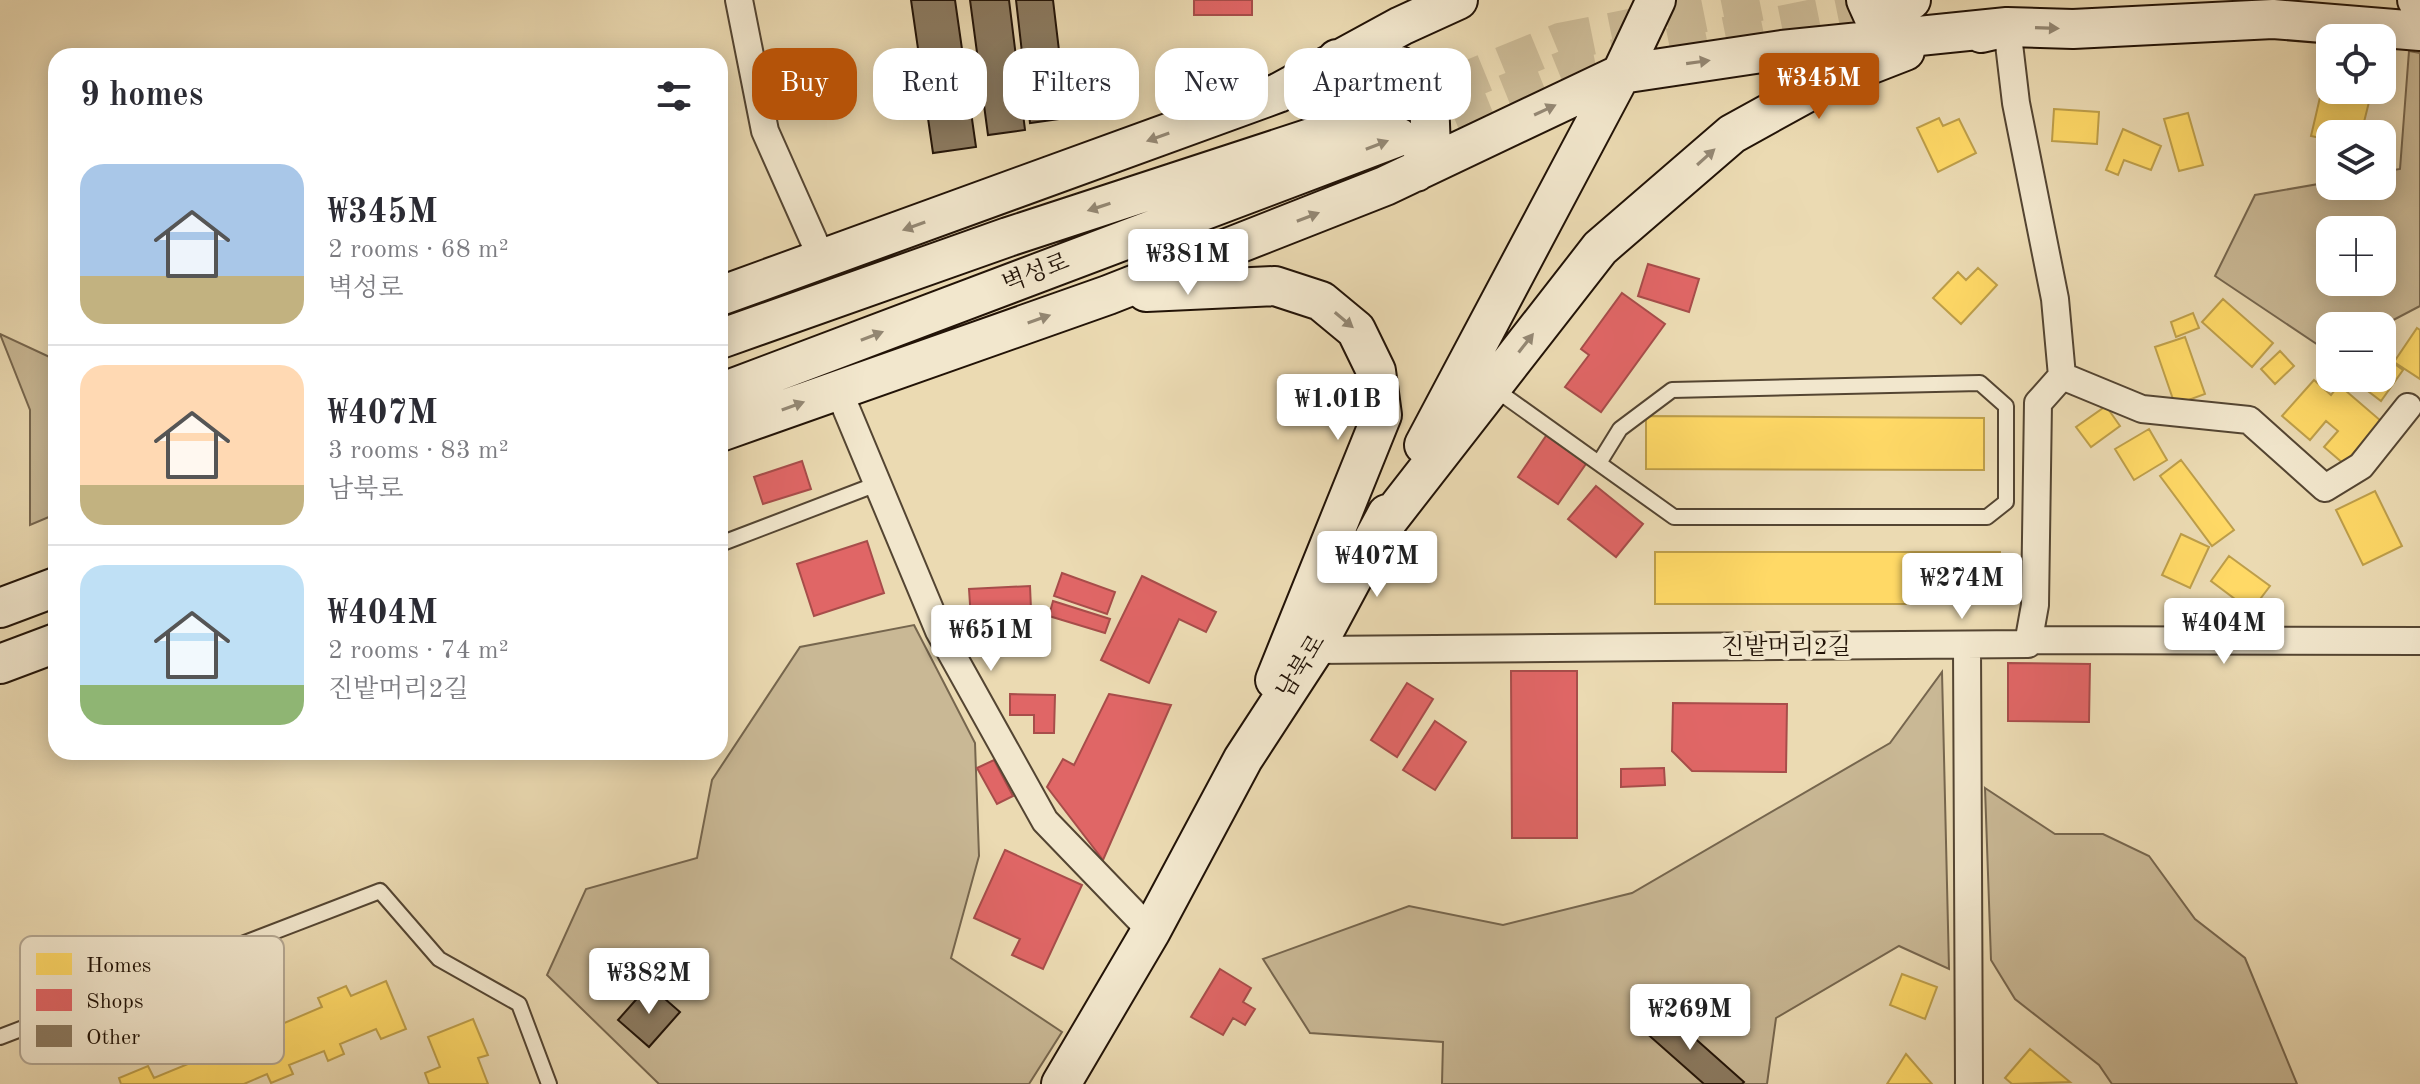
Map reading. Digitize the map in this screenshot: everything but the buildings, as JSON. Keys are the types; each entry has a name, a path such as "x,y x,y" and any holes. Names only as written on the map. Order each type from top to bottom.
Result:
{"main road":[{"path":"1360,48 1458,0"},
{"name":"남북로","path":"1061,1084 1151,931 1243,759 1314,650 1621,74 1656,0"},
{"path":"1866,0 1875,20 2073,29 2273,19 2420,31"},
{"path":"1902,20 1911,0"},
{"path":"728,429 1108,295 1416,172 1621,74 1782,50 1902,20"},
{"path":"1375,537 1600,248 1732,134 1828,81 1909,49 2007,27"},
{"path":"728,293 1284,90"},
{"path":"1416,172 1431,149 1430,120"},
{"name":"벽성로","path":"728,336 1008,237 1392,125 728,390"},
{"path":"1108,295 1275,286 1321,301 1356,330 1376,371 1382,415 1243,759"},
{"path":"0,608 48,590"},
{"path":"0,664 48,646"}],"street":[{"path":"739,0 765,131 822,259"},
{"path":"2007,27 2016,103 2055,299 2062,376 2038,403 2035,605 2029,640"},
{"path":"2062,376 2142,409 2249,420 2325,488 2361,466 2408,407"},
{"path":"845,387 840,394 939,631 1045,821 1151,931"},
{"name":"진밭머리2길","path":"1314,650 1967,646 2028,644 2029,640 2420,641"},
{"path":"1967,646 1969,1084"}],"lane":[{"path":"1492,387 1674,517 1987,517 2006,502 2006,406 1980,383 1672,390 1620,429 1599,463"},
{"path":"728,541 877,484"},
{"path":"263,936 380,891 439,959 519,1004 549,1084"},
{"path":"0,1037 20,1029"}],"shaded area":[{"path":"2409,51 2420,53 2420,306 2396,319 2396,312 2316,312 2316,344 2215,276 2255,195 2316,184 2316,200 2396,200 2396,170 2400,169"},
{"path":"0,334 48,356 48,517 30,525 30,410"},
{"path":"914,625 975,743 979,856 951,958 1062,1032 1029,1084 659,1084 547,975 586,889 697,858 712,780 800,647"},
{"path":"1942,672 1949,969 1899,946 1776,1018 1767,1084 1442,1084 1443,1042 1310,1033 1263,959 1409,906 1503,925 1632,893 1890,743"},
{"path":"1985,788 2055,834 2103,834 2149,856 2195,919 2245,958 2297,1084 2112,1084 2099,1065 2015,999 1991,960"}],"tunnel":[{"path":"1471,79 1560,42 1769,0"},
{"path":"1400,136 1571,67 1899,1"}]}
